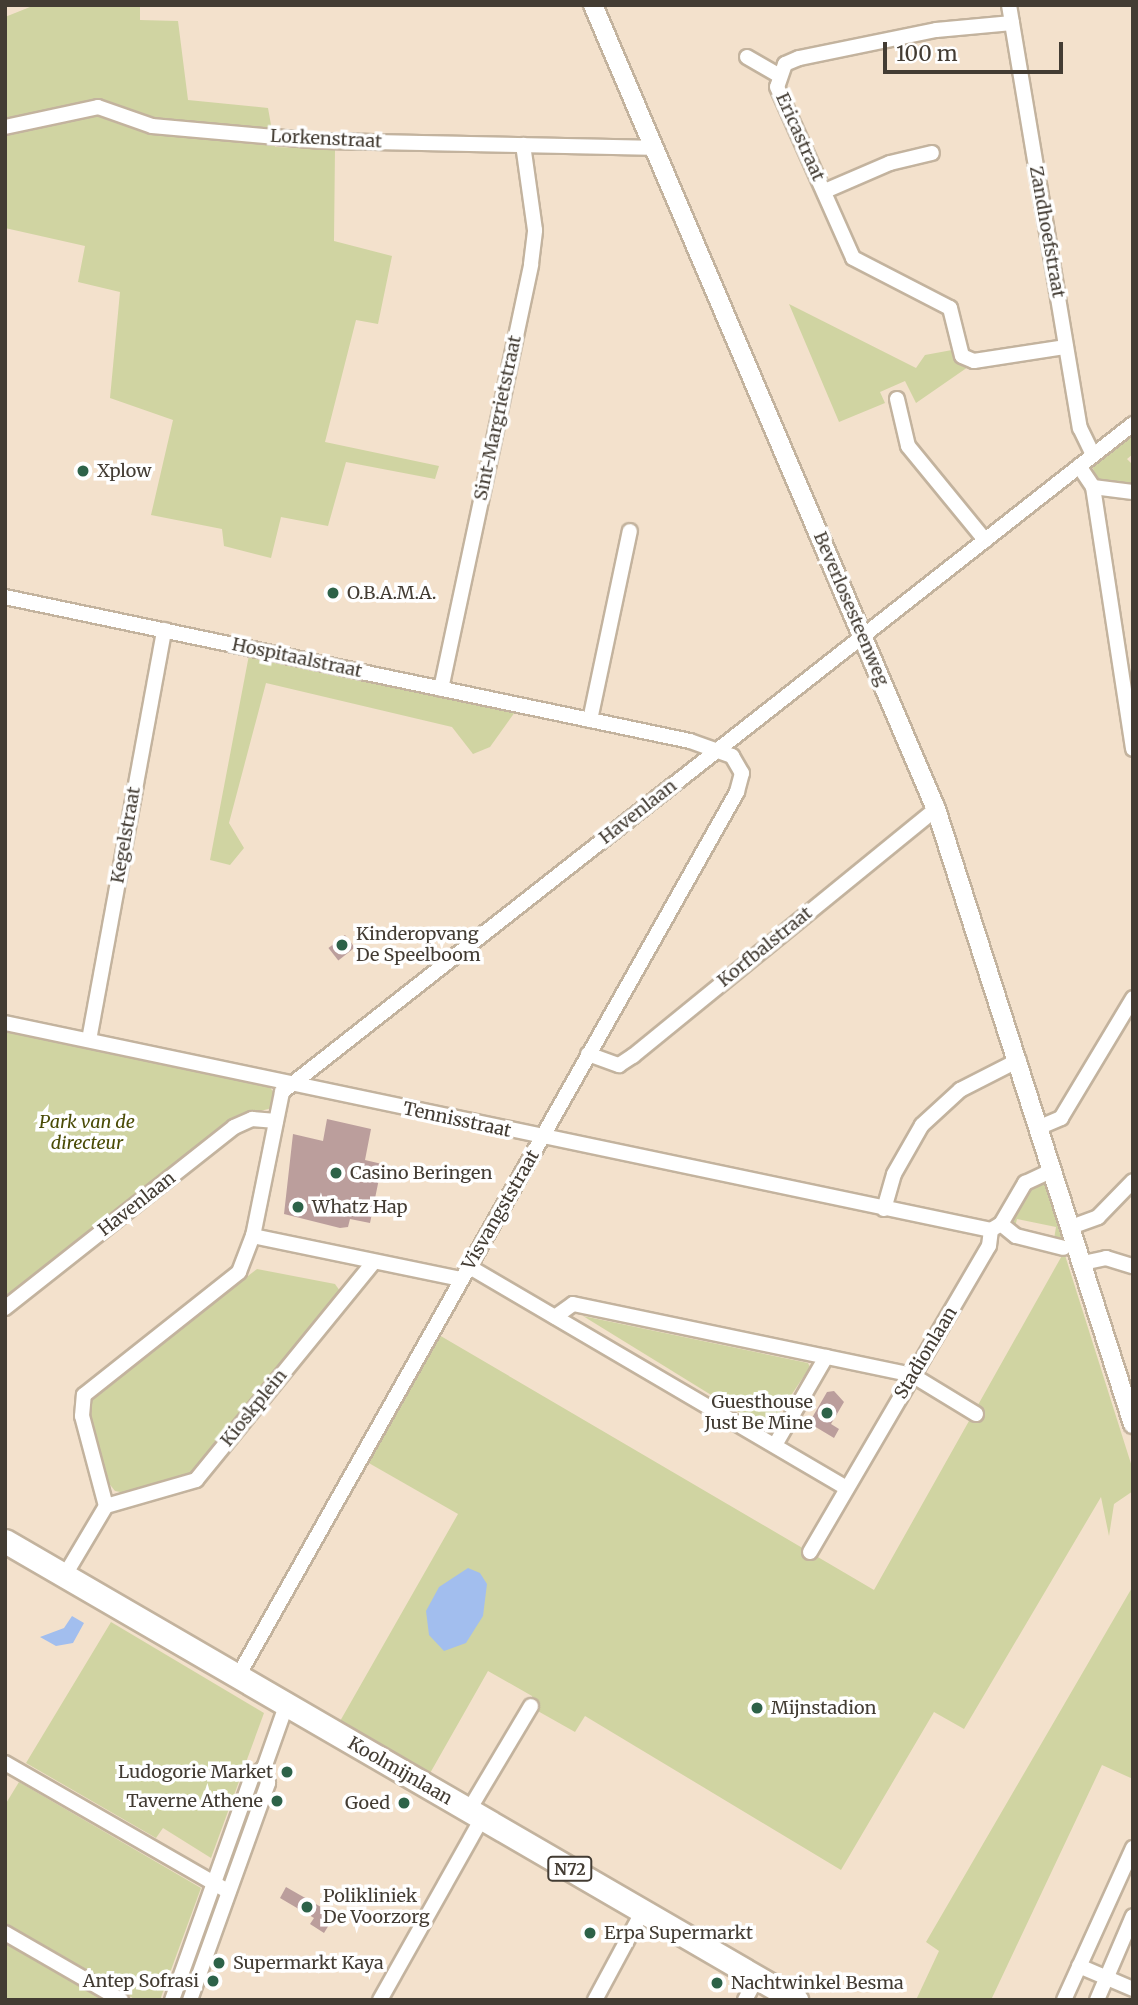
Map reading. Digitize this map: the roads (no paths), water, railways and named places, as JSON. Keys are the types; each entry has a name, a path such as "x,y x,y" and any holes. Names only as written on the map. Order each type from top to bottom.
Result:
{"main road":[{"name":"Koolmijnlaan","path":"5,1541 796,2000"}],"street":[{"name":"Beverlosesteenweg","path":"593,5 936,809 1019,1060 1133,1423"},
{"name":"Zandhoefstraat","path":"1009,5 1082,439 1093,455"},
{"name":"Ericastraat","path":"1012,23 936,30 799,58 785,64 778,75 777,87 853,258 950,308 958,350 967,359 1066,346"},
{"path":"747,57 778,75"},
{"name":"Lorkenstraat","path":"5,127 97,107 129,120 178,128 321,141 654,148"},
{"name":"Sint-Margrietstraat","path":"441,689 531,264 535,230 523,145"},
{"name":"Ericastraat","path":"825,191 890,163 933,154"},
{"path":"897,399 908,446 985,540"},
{"name":"Havenlaan","path":"290,1084 1133,424"},
{"path":"1079,466 1093,487 1133,749"},
{"path":"1093,487 1133,492"},
{"path":"590,720 630,531"},
{"name":"Hospitaalstraat","path":"5,597 590,720 716,751"},
{"name":"Kegelstraat","path":"89,1040 164,630"},
{"name":"Visvangststraat","path":"237,1678 737,792 740,764 716,751"},
{"name":"Korfbalstraat","path":"588,1054 619,1065 633,1056 936,809"},
{"path":"1040,1126 1061,1118 1133,998"},
{"name":"Tennisstraat","path":"5,1023 884,1209 996,1227 1016,1236 1064,1248"},
{"path":"884,1209 894,1174 922,1125 960,1090 1019,1060"},
{"path":"65,1576 106,1506 82,1416 84,1395 239,1272 251,1243 282,1092 290,1084"},
{"name":"Havenlaan","path":"5,1308 234,1127 252,1119 276,1121"},
{"name":"Stadionlaan","path":"810,1552 989,1246 996,1227 1025,1183 1053,1170"},
{"path":"1071,1227 1098,1217 1133,1181"},
{"path":"251,1243 461,1279"},
{"path":"1083,1264 1106,1258 1133,1266"},
{"name":"Kioskplein","path":"106,1506 196,1480 372,1264"},
{"path":"468,1266 846,1488"},
{"path":"555,1317 573,1304 912,1375 976,1414"},
{"path":"775,1446 826,1357"},
{"path":"172,2000 252,1777 264,1768 286,1706"},
{"path":"380,2000 531,1706"},
{"path":"5,1763 229,1892"},
{"path":"190,2000 268,1783 264,1768"},
{"path":"1065,2000 1133,1848"},
{"path":"595,2000 643,1911"},
{"path":"1097,2000 1133,1916"},
{"path":"5,1933 121,2000"},
{"path":"1079,1966 1133,1990"},
{"path":"745,2000 757,1977"}],"water":[{"path":"468,1568 480,1573 487,1584 483,1616 466,1643 444,1651 429,1635 426,1611 439,1587"},
{"path":"72,1616 84,1623 73,1643 56,1646 40,1637 64,1628"}],"place":[{"name":"Xplow","path":"83,471"},
{"name":"O.B.A.M.A.","path":"333,593"},
{"name":"Kinderopvang De Speelboom","path":"342,945"},
{"name":"Casino Beringen","path":"336,1173"},
{"name":"Whatz Hap","path":"298,1207"},
{"name":"Guesthouse Just Be Mine","path":"827,1413"},
{"name":"Mijnstadion","path":"757,1708"},
{"name":"Ludogorie Market","path":"287,1772"},
{"name":"Taverne Athene","path":"277,1801"},
{"name":"Goed","path":"404,1803"},
{"name":"Polikliniek De Voorzorg","path":"307,1907"},
{"name":"Erpa Supermarkt","path":"590,1933"},
{"name":"Supermarkt Kaya","path":"219,1963"},
{"name":"Antep Sofrasi","path":"213,1981"},
{"name":"Nachtwinkel Besma","path":"717,1983"}],"park label":[{"name":"Park van de directeur","path":"87,1133"}]}
